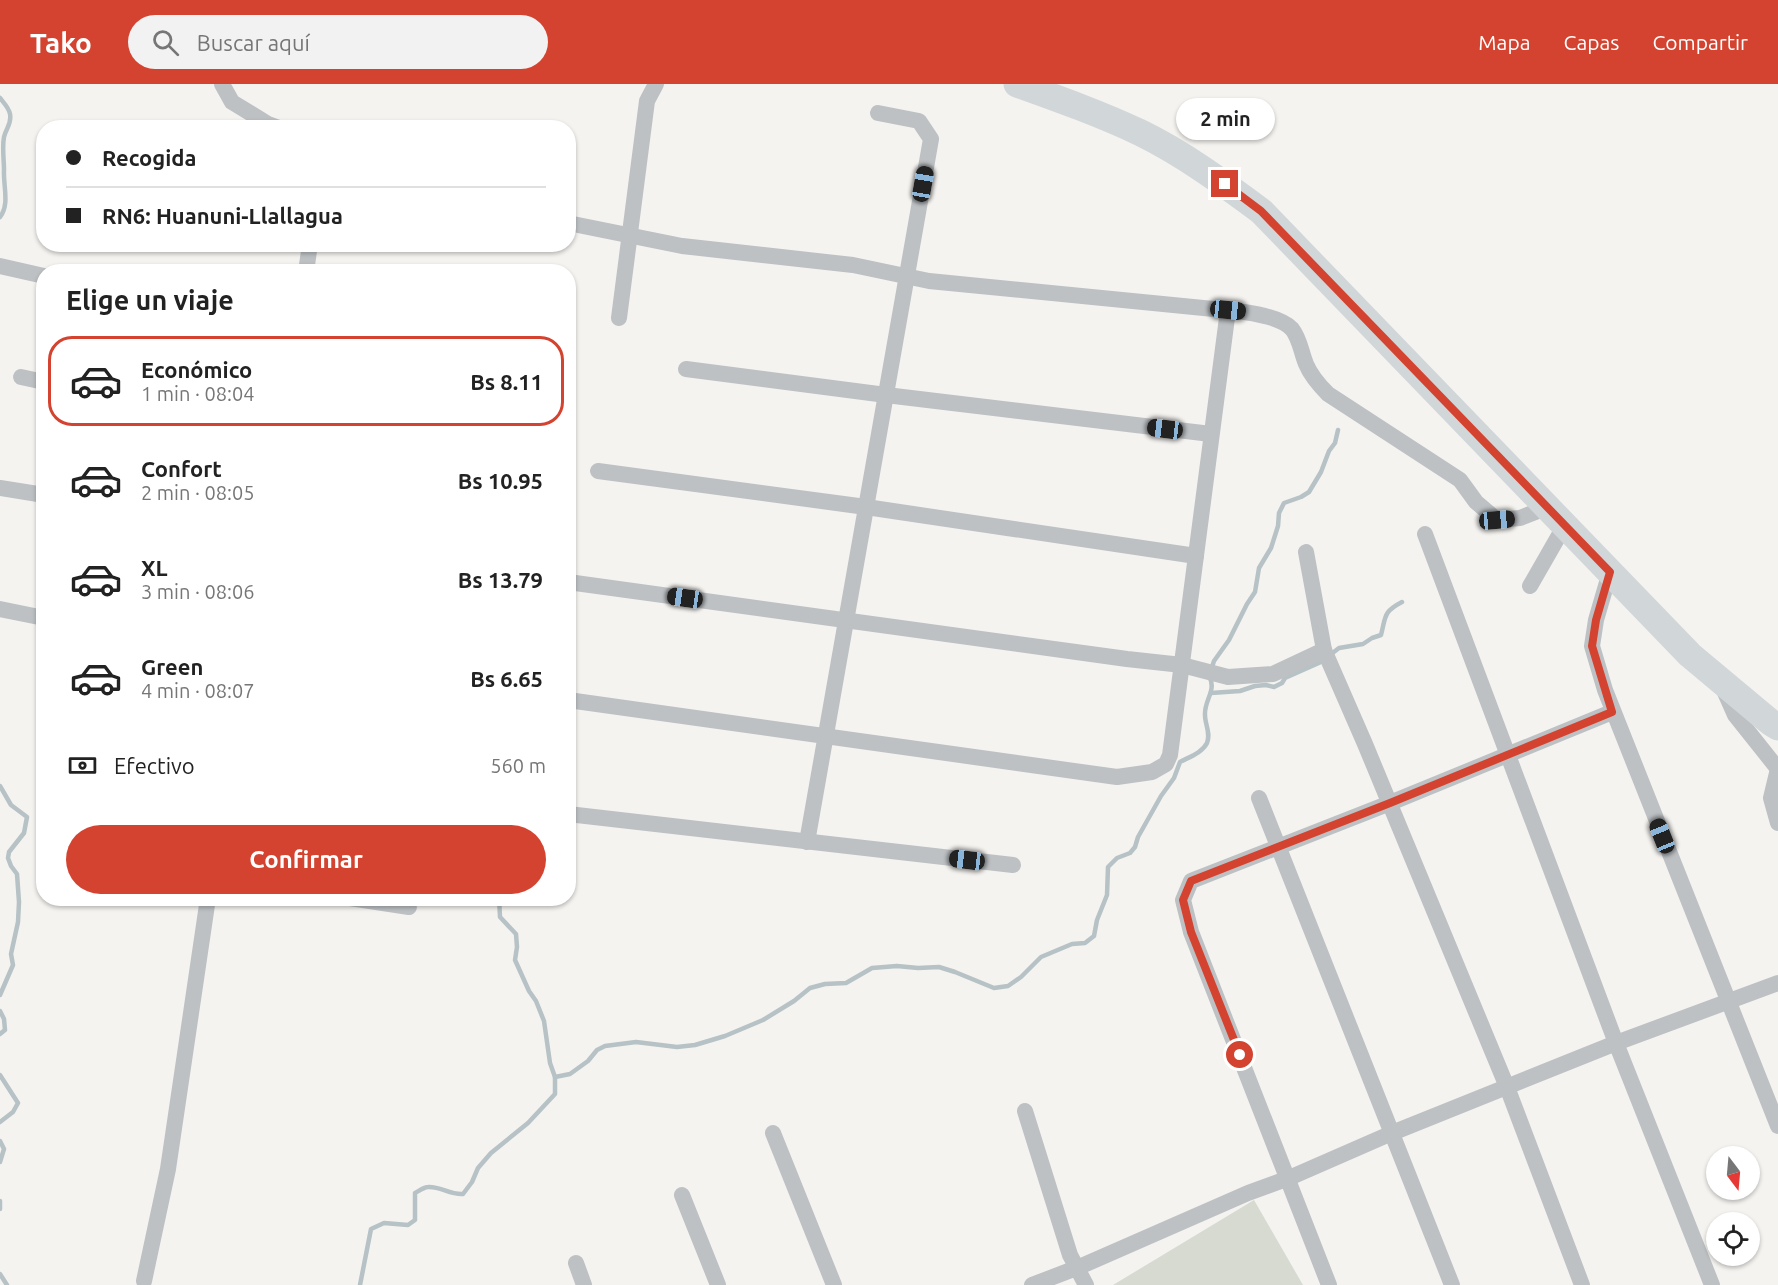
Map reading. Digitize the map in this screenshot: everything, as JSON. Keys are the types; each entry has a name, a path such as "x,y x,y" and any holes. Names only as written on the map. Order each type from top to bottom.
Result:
{"highway":[{"path":"1017,84 1075,104 1143,134 1207,171 1261,211 1690,655 1778,727"}],"street":[{"path":"222,84 232,102 261,120"},
{"path":"619,318 647,101 656,84"},
{"path":"807,842 931,139 919,121 878,113"},
{"path":"576,225 682,246 852,265 929,281 1228,310 1270,317 1291,327 1300,343 1306,365 1316,382 1328,394 1460,480 1476,502 1497,520 1556,516 1530,586"},
{"path":"0,266 36,274"},
{"path":"576,701 1117,777 1152,772 1166,764 1170,755 1228,310"},
{"path":"686,369 1211,435"},
{"path":"21,377 36,380"},
{"path":"598,471 866,507 1196,556"},
{"path":"0,488 36,494"},
{"path":"1425,534 1616,1043 1712,1285"},
{"path":"1306,552 1324,650 1507,1087 1582,1285"},
{"path":"1610,572 1596,620 1592,646 1612,712 1778,1126"},
{"path":"576,583 1182,665 1228,677 1273,674 1324,650"},
{"path":"0,609 36,616"},
{"path":"1719,679 1735,715 1778,769 1771,798 1778,823"},
{"path":"1329,1285 1191,932 1183,900 1191,881 1612,712"},
{"path":"1259,798 1452,1285"},
{"path":"576,815 1012,865"},
{"path":"144,1281 168,1169 207,906"},
{"path":"402,906 409,907"},
{"path":"1032,1285 1077,1268 1248,1193 1507,1087 1616,1043 1778,983"},
{"path":"1025,1111 1070,1255 1086,1285"},
{"path":"773,1133 834,1285"},
{"path":"682,1195 717,1285"},
{"path":"576,1263 584,1285"}],"shaded area":[{"path":"1254,1200 1303,1285 1113,1285"}],"waterway":[{"path":"0,98 9,110 10,117 3,141 5,207 0,217"},
{"path":"1211,670 1214,661 1229,640 1255,592 1259,568 1271,548 1278,526 1279,513 1284,503 1309,492 1335,443 1338,430"},
{"path":"1211,693 1240,691 1255,686 1274,687 1282,683 1285,678 1321,662 1339,648 1363,644 1381,635 1388,612 1402,602"},
{"path":"555,1077 570,1074 588,1061 597,1050 605,1046 636,1042 677,1047 695,1045 725,1036 763,1020 810,988 825,984 846,983 872,968 939,967 994,988 1008,986 1021,977 1041,957 1072,944 1085,943 1094,936 1097,920 1107,895 1108,867 1117,858 1130,853 1135,847 1138,837 1161,796 1174,778 1180,762 1199,752 1207,743 1205,710 1212,687 1210,678"},
{"path":"0,786 11,805 27,817 24,833 9,852 8,858 17,874 18,922 11,954 13,965 0,995"},
{"path":"360,1285 371,1229 384,1223 408,1225 415,1220 415,1193 425,1188 432,1187 463,1194 478,1168 491,1153 528,1123 555,1094 555,1077 550,1063 544,1021 515,960 516,934 500,917 499,906"},
{"path":"0,1011 4,1019 5,1030 0,1034"},
{"path":"0,1075 18,1103 13,1112 0,1122"},
{"path":"0,1141 4,1149 0,1162"},
{"path":"0,1201 0,1209"},
{"path":"0,1274 7,1285"}],"route":[{"path":"1225,184 1261,211 1610,572 1596,620 1592,646 1612,712 1191,881 1183,900 1191,932 1240,1055"}]}
